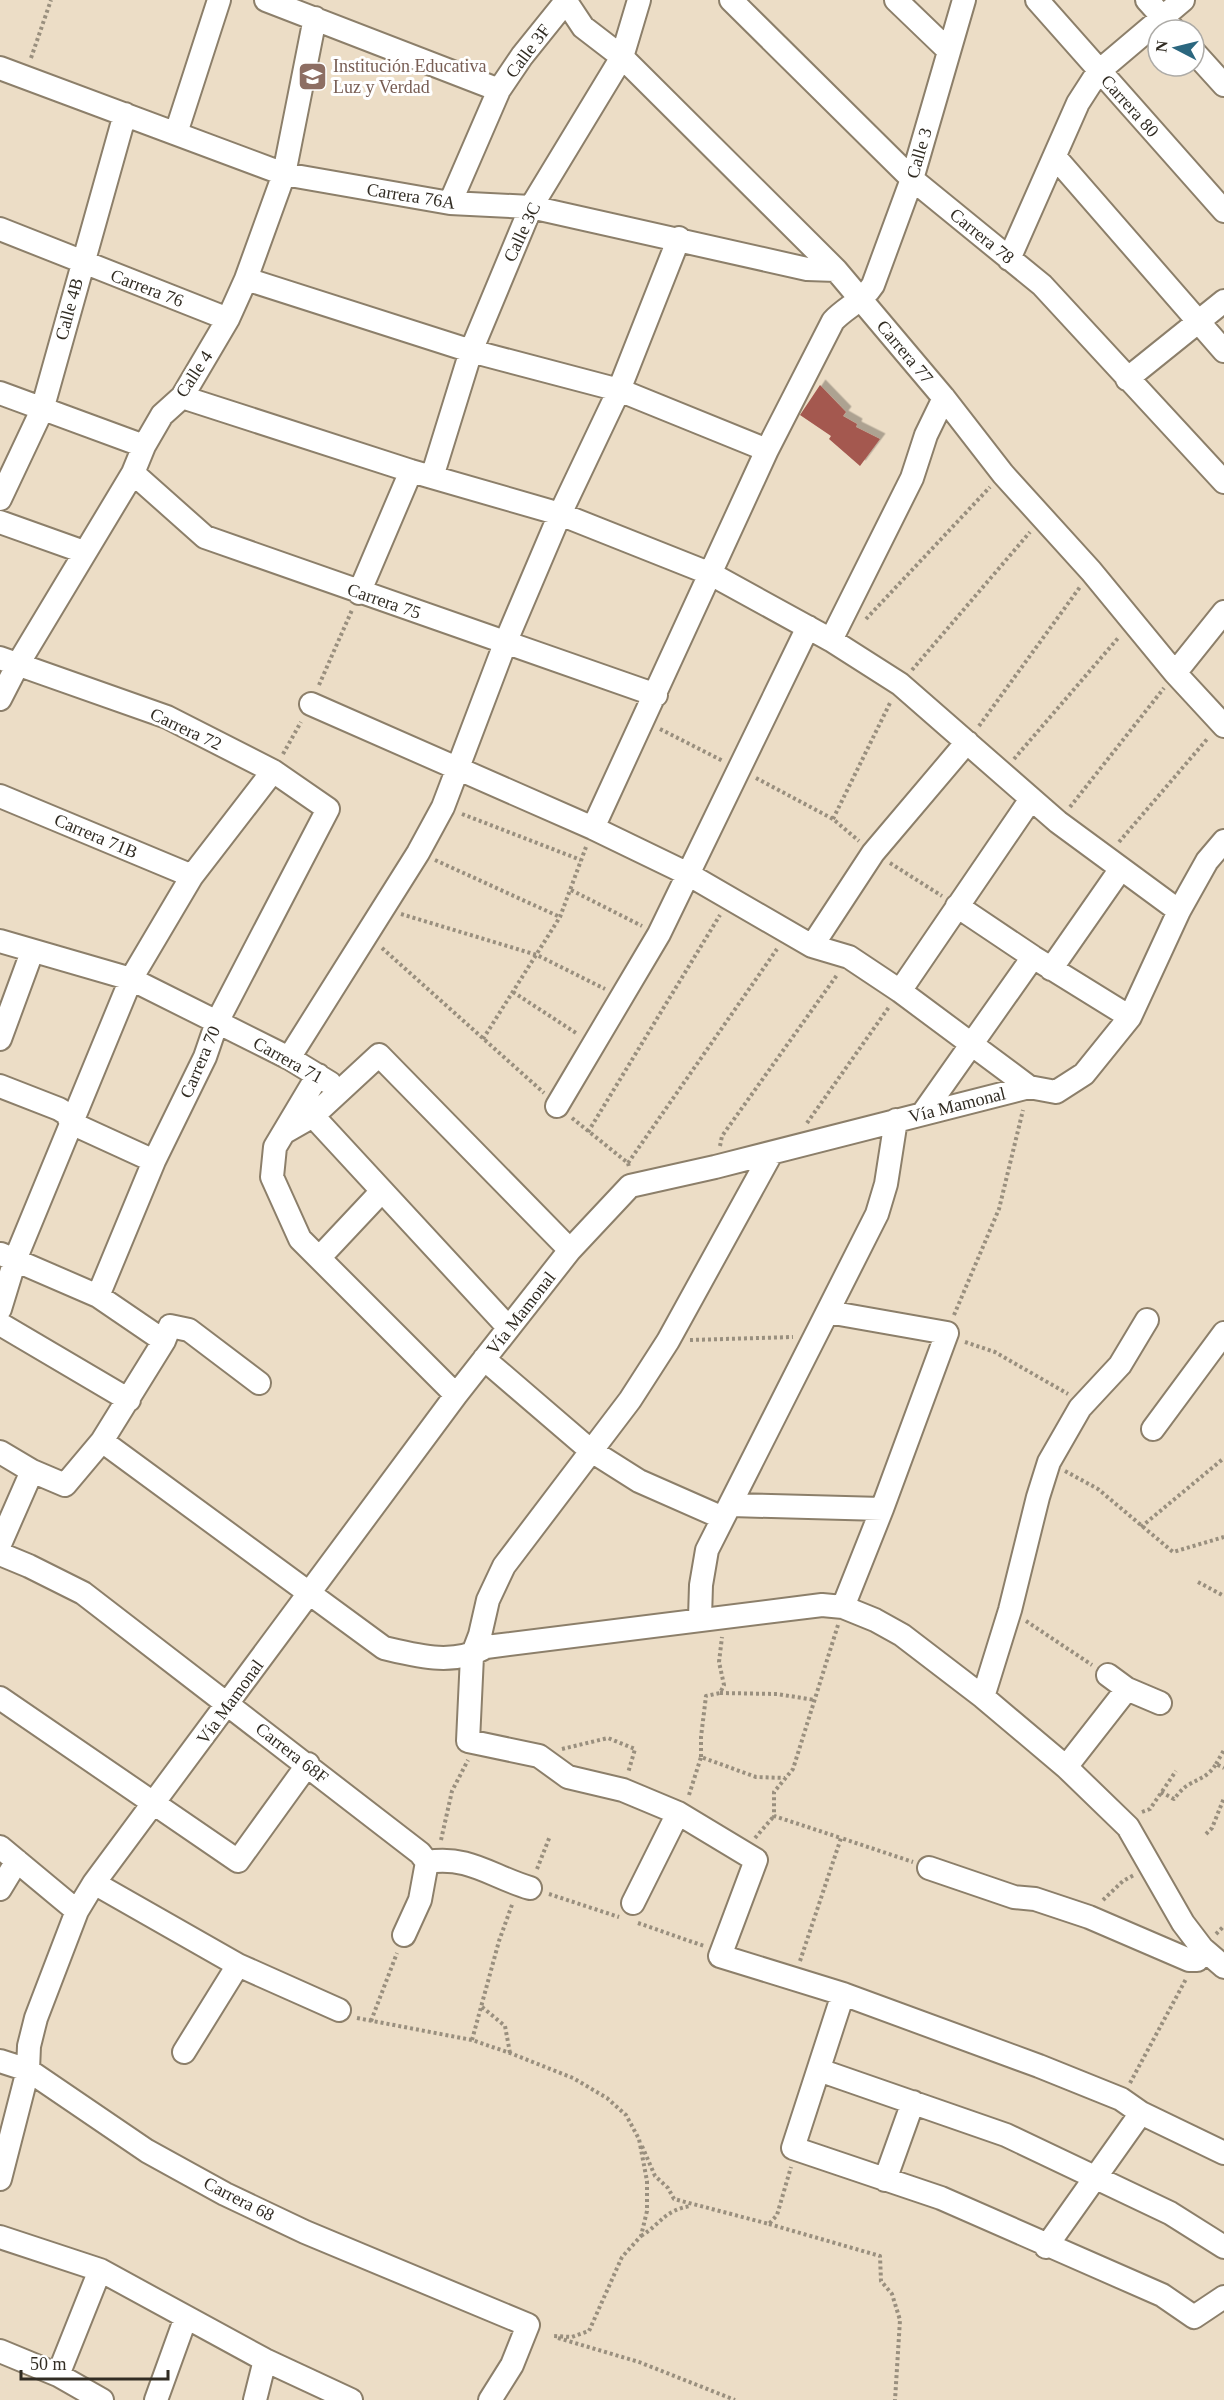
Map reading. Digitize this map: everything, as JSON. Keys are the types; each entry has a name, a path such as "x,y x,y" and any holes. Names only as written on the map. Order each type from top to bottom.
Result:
{"street":[{"path":"176,133 219,0"},
{"path":"266,0 499,90"},
{"name":"Carrera 77","path":"566,0 583,27 622,57 836,270 944,398 1003,474 1222,724"},
{"name":"Calle 3F","path":"450,204 499,90 522,56 566,0"},
{"name":"Calle 3C","path":"359,593 421,474 531,207 622,57 639,0"},
{"name":"Carrera 78","path":"732,0 912,179 1042,285 1224,482"},
{"path":"896,0 948,50"},
{"name":"Calle 3","path":"861,300 873,285 912,179 964,0"},
{"name":"Carrera 80","path":"1037,0 1098,72 1224,211"},
{"path":"1147,0 1163,18"},
{"path":"1172,18 1183,0"},
{"name":"Calle 4","path":"0,699 9,661 84,552 133,473 144,446 162,415 182,397 228,319 246,279 284,174 315,18"},
{"path":"1010,259 1078,103 1098,72 1146,39"},
{"path":"1206,66 1224,86"},
{"name":"Carrera 76A","path":"0,68 284,174 450,204 531,207 679,238 807,269 836,270"},
{"name":"Calle 4B","path":"0,499 42,410 124,114"},
{"path":"1055,157 1224,351"},
{"name":"Carrera 76","path":"0,230 228,319"},
{"path":"289,1058 418,853 443,807 506,641 560,514 620,390 679,238"},
{"path":"246,279 471,351 620,390 767,450"},
{"path":"593,828 767,450 833,321 845,308 861,300"},
{"path":"1127,379 1224,301"},
{"path":"0,393 144,446"},
{"path":"182,397 421,474 560,514 711,574 831,640 900,684 1058,822 1179,911"},
{"path":"831,640 912,478 926,435 944,398"},
{"name":"Carrera 75","path":"133,473 205,537 359,593 506,641 656,695"},
{"path":"0,522 84,552"},
{"path":"1175,673 1224,612"},
{"path":"557,1106 659,934 686,873 808,627"},
{"name":"Carrera 72","path":"9,661 167,717 273,771 328,809"},
{"path":"311,704 459,767 593,828 686,873 812,946 849,957 900,991 1029,1087"},
{"path":"812,946 873,853 967,742"},
{"path":"0,1309 7,1257 71,1123 131,979 192,876 273,771"},
{"name":"Carrera 71B","path":"0,796 192,876"},
{"path":"900,991 1032,799"},
{"name":"Carrera 70","path":"98,1296 154,1161 205,1057 217,1022 328,809"},
{"name":"Vía Mamonal","path":"0,2179 28,2070 29,2046 36,2018 77,1911 94,1883 456,1395 570,1250 630,1186 780,1151 1029,1087 1056,1092 1084,1074 1130,1017 1179,911 1207,861 1224,841"},
{"path":"923,1113 969,1044 1042,963 1113,864"},
{"path":"957,906 1042,963 1130,1017"},
{"name":"Carrera 71","path":"0,941 131,979 289,1058 341,1090 380,1055 570,1250"},
{"path":"0,1039 32,952"},
{"path":"318,1075 275,1148 272,1177 300,1239 456,1395"},
{"path":"0,1086 59,1108 67,1114 71,1123 154,1161"},
{"path":"284,1132 312,1116 341,1090"},
{"path":"312,1116 508,1327"},
{"path":"700,1618 702,1576 707,1550 877,1214 886,1184 896,1120"},
{"path":"780,1151 668,1341 630,1400 504,1566 488,1600 480,1635 472,1656 468,1741 539,1756 568,1777 622,1790 680,1814 756,1860 720,1956 843,1994 1039,2066 1121,2099 1141,2113 1224,2153"},
{"path":"320,1257 382,1191"},
{"path":"7,1257 98,1296 164,1341"},
{"path":"828,1312 945,1336 882,1509 843,1607"},
{"path":"983,1697 1010,1610 1049,1462 1084,1404 1120,1365 1147,1320"},
{"path":"0,1324 129,1400"},
{"path":"0,1452 32,1471 65,1485 102,1441 164,1341 170,1326 189,1330 260,1383"},
{"path":"1153,1429 1224,1333"},
{"path":"484,1359 590,1450 639,1481 727,1512 882,1509"},
{"path":"102,1441 384,1648 422,1657 460,1658 472,1656 486,1647 700,1618 822,1605 843,1607 875,1620 902,1635 983,1697 1066,1767 1128,1827 1200,1954"},
{"path":"0,1544 32,1471"},
{"name":"Carrera 68F","path":"0,1554 83,1593 308,1764 432,1862"},
{"path":"1108,1675 1127,1689 1161,1703"},
{"path":"1066,1767 1127,1689"},
{"path":"0,1698 238,1861 308,1764"},
{"path":"633,1903 680,1814"},
{"path":"0,1889 8,1854 77,1911"},
{"path":"404,1935 420,1900 432,1862 464,1862 525,1886"},
{"path":"929,1868 1014,1897 1035,1899 1089,1917 1172,1953 1200,1954 1224,1966"},
{"path":"94,1883 238,1965 339,2010"},
{"path":"184,2052 238,1965"},
{"path":"843,1994 793,2148 941,2198 1046,2247 1162,2295 1194,2317 1224,2297"},
{"name":"Carrera 68","path":"0,2061 28,2070 147,2151 225,2194 305,2232 528,2325"},
{"path":"819,2070 1006,2135 1170,2212 1224,2247"},
{"path":"885,2180 913,2102"},
{"path":"1046,2247 1093,2177 1141,2113"},
{"path":"0,2237 100,2270 265,2360 351,2400"},
{"path":"58,2375 100,2270"},
{"path":"156,2400 186,2318"},
{"path":"490,2400 512,2365 528,2325"},
{"path":"0,2351 58,2375 102,2400"},
{"path":"255,2400 265,2360"}],"path":[{"path":"25,76 51,0"},
{"path":"865,620 1003,474"},
{"path":"833,819 900,684 1042,518"},
{"path":"967,742 1091,572"},
{"path":"1002,773 1131,622"},
{"path":"1058,822 1175,673"},
{"path":"643,720 833,819 873,853 957,906"},
{"path":"1113,864 1222,724"},
{"path":"443,807 581,861"},
{"path":"483,1039 560,917 593,828"},
{"path":"418,853 560,917"},
{"path":"571,890 659,934"},
{"path":"588,1132 730,898"},
{"path":"383,909 537,956 623,997"},
{"path":"630,1186 628,1163 789,931"},
{"path":"366,933 557,1106 628,1163"},
{"path":"715,1167 722,1136 849,957"},
{"path":"780,1151 900,991"},
{"path":"513,992 595,1045"},
{"path":"1029,1087 999,1209 945,1336 995,1352 1084,1404"},
{"path":"668,1341 816,1336"},
{"path":"1141,1527 1224,1458"},
{"path":"1049,1462 1098,1489 1173,1552 1224,1537"},
{"path":"1198,1582 1224,1596"},
{"path":"743,1851 774,1816 774,1792 793,1769 843,1607"},
{"path":"1010,1610 1108,1675"},
{"path":"720,1693 723,1685 719,1662 724,1616"},
{"path":"680,1814 701,1757 706,1695 720,1693 777,1694 815,1700"},
{"path":"539,1756 579,1743 608,1738 635,1749"},
{"path":"432,1862 452,1791 468,1760 468,1741"},
{"path":"1161,1792 1174,1799 1189,1784 1205,1777 1224,1750"},
{"path":"701,1757 756,1777 786,1778"},
{"path":"1216,1764 1224,1768"},
{"path":"1118,1818 1150,1809 1176,1771"},
{"path":"1206,1834 1212,1828 1224,1798"},
{"path":"774,1816 929,1868"},
{"path":"472,2040 499,1941 550,1836"},
{"path":"794,1979 841,1838"},
{"path":"1089,1917 1123,1881 1151,1867"},
{"path":"371,2022 404,1935"},
{"path":"1121,2099 1200,1954"},
{"path":"482,2007 505,2026 510,2053"},
{"path":"339,2010 371,2022 400,2024 472,2040 573,2079 607,2098 626,2115 655,2176 668,2188 674,2199 880,2256 881,2281 892,2294 900,2320 896,2400"},
{"path":"639,2139 648,2181 647,2211 641,2236"},
{"path":"769,2224 777,2215 789,2176 793,2148"},
{"path":"554,2336 572,2337 589,2331 622,2258 641,2236 676,2208 694,2205"},
{"path":"528,2325 586,2349 639,2362 735,2400"}],"building":[{"path":"820,385 846,412 843,416 857,424 856,427 880,439 860,466 829,439 831,436 800,415"}],"place":[{"name":"Institución Educativa Luz y Verdad","path":"312,76"}]}
